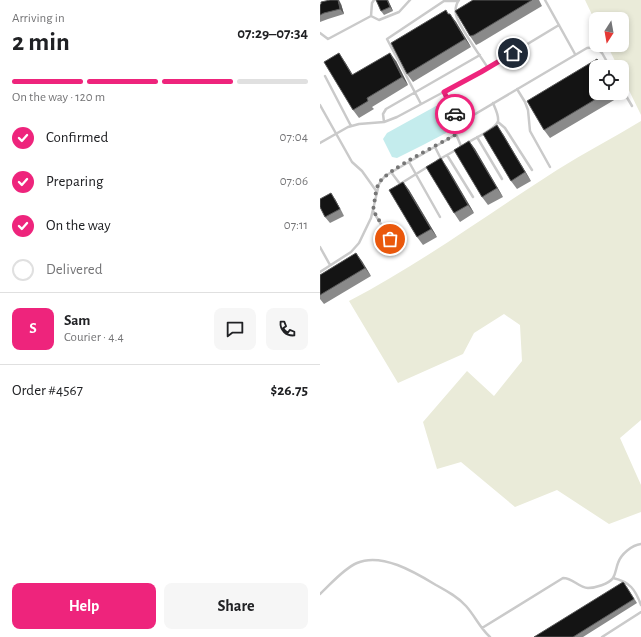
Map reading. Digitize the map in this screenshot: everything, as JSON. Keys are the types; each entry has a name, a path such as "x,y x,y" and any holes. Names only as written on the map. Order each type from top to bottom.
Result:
{"lane":[{"path":"371,16 372,3 374,0"},
{"path":"371,16 379,20 399,12 410,0"},
{"path":"545,0 575,54"},
{"path":"422,104 387,39 444,1 458,1 456,8 458,20 488,68"},
{"path":"320,33 328,39 371,16"},
{"path":"320,143 351,126 384,122 397,117 488,68 559,25"},
{"path":"460,123 587,48 596,47 606,60"},
{"path":"384,122 384,111 480,55"},
{"path":"326,76 351,126"},
{"path":"517,89 528,110 530,131 550,167"},
{"path":"320,272 351,252 359,243 365,232 373,210 379,184 385,176 456,134 460,123 444,92"},
{"path":"628,100 632,106"},
{"path":"391,172 400,184 494,127 498,122 498,116 492,103"},
{"path":"320,105 352,162 362,171 377,192"},
{"path":"498,122 505,128 532,170"},
{"path":"456,134 461,146"},
{"path":"477,137 502,179"},
{"path":"435,147 441,159"},
{"path":"447,155 473,197"},
{"path":"409,162 440,217"},
{"path":"373,210 398,251"},
{"path":"320,247 330,265"},
{"path":"482,628 563,578 568,578 580,586 588,588 605,583 613,578 621,557 631,548 641,544"},
{"path":"320,594 349,568 357,563 365,561 390,563 414,572 456,597 490,637"},
{"path":"613,578 627,583 633,588 641,605"},
{"path":"602,637 641,612"}],"green space":[{"path":"585,0 641,0 641,115 629,90 629,60 614,60 610,52 629,52 629,12 591,12"},
{"path":"641,121 641,420 620,438 641,485 641,512 609,524 557,490 515,507 461,462 437,469 423,422 467,371 494,396 522,361 520,325 504,314 474,333 463,354 398,383 349,301 403,271 557,170"}],"water":[{"path":"436,106 443,106 451,123 446,133 397,158 392,157 383,139 387,133"}],"building":[{"path":"338,0 340,9 320,15 321,2"},
{"path":"376,0 387,0 390,7 381,11"},
{"path":"473,0 532,0 470,36 455,11"},
{"path":"446,10 465,39 407,74 391,43"},
{"path":"339,53 352,75 390,53 402,77 367,98 368,101 353,110 324,62"},
{"path":"589,64 589,100 594,100 544,130 527,101"},
{"path":"497,125 525,172 511,181 483,134"},
{"path":"469,141 497,188 482,197 454,150"},
{"path":"441,158 468,205 454,213 426,167"},
{"path":"403,182 431,229 417,237 389,190"},
{"path":"331,193 340,209 325,217 320,207 320,199"},
{"path":"356,253 365,268 320,295 320,275"},
{"path":"623,582 634,599 573,637 534,637"}],"way so far":[{"path":"390,239 373,210 379,184 385,176 455,135 460,123 455,114"}],"route":[{"path":"455,114 444,92 513,53"}]}
